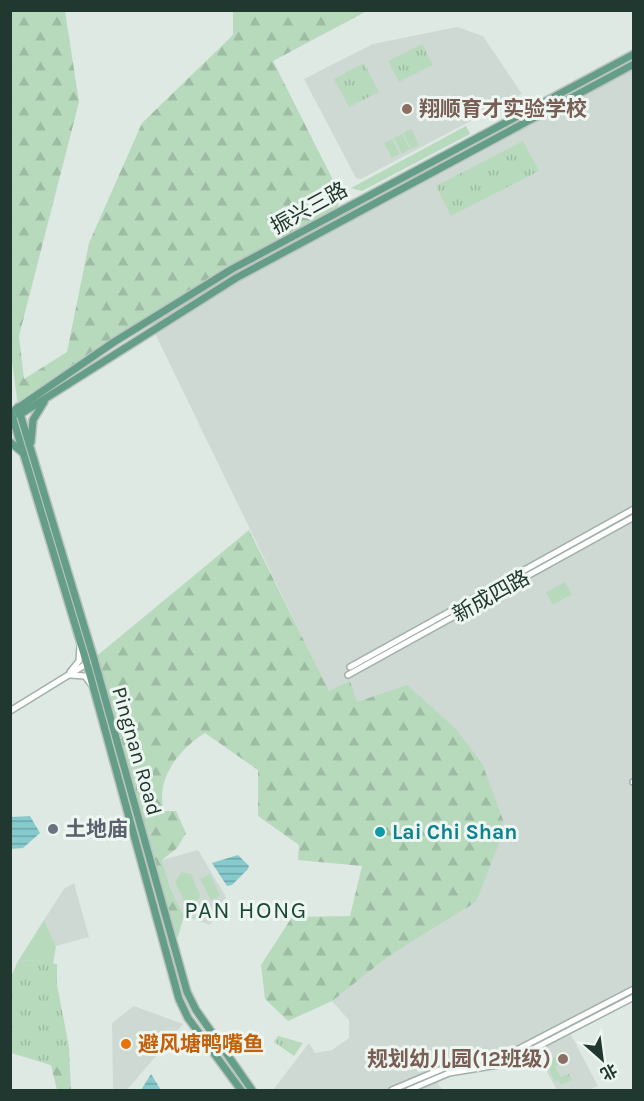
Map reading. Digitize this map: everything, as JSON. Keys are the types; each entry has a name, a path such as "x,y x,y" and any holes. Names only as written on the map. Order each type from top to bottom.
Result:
{"main road":[{"name":"振兴三路","path":"14,414 232,269 633,54"},
{"name":"振兴三路","path":"14,414 48,398 236,278 633,64"},
{"path":"311,226 316,235"},
{"path":"10,441 23,453 31,451 33,420 48,398"},
{"name":"Pingnan Road","path":"14,414 31,451 94,659 187,992 196,1010 252,1090"},
{"name":"Pingnan Road","path":"14,414 23,453 87,664 179,999 188,1018 241,1090"}],"street":[{"name":"新成四路","path":"350,667 633,509"},
{"name":"新成四路","path":"348,675 633,517"},
{"path":"66,677 79,661 80,641"},
{"path":"10,711 94,659"},
{"path":"66,677 73,674 85,676 94,690"},
{"path":"392,1090 448,1066 509,1054 633,989"},
{"path":"409,1090 449,1073 504,1064 633,997"}],"shaded area":[{"name":"翔顺育才实验学校","path":"457,27 483,36 522,94 361,179 356,178 304,79 373,44"},
{"path":"633,56 634,997 569,1031 598,1086 589,1090 557,1090 547,1072 540,1046 504,1064 444,1074 438,1084 443,1090 273,1090 309,1043 315,1053 332,1050 349,1038 349,1020 332,1001 389,956 476,902 329,692 149,321 224,275"},
{"path":"198,850 226,897 210,925 184,916 170,887 162,860"},
{"path":"74,883 89,937 56,946 44,920 64,889"},
{"path":"134,1006 183,1024 127,1090 113,1090 112,1023"}],"green space":[{"path":"10,11 65,11 79,102 19,336 24,379 67,352 89,243 142,123 233,35 233,11 367,11 273,61 337,188 339,202 336,212 224,275 18,406 10,347"},
{"path":"422,44 433,65 399,82 388,61"},
{"path":"364,63 379,92 349,107 334,79"},
{"path":"466,126 470,134 362,191 351,188"},
{"path":"411,129 419,145 411,149 403,133"},
{"path":"402,134 410,149 402,154 394,138"},
{"path":"392,139 400,154 392,158 384,143"},
{"path":"523,141 539,171 451,216 436,186"},
{"path":"249,530 329,691 350,681 357,702 407,685 455,728 482,763 503,820 498,846 476,902 389,956 332,1001 288,1021 265,999 261,965 292,917 350,916 362,866 298,860 299,845 258,816 258,770 205,733 178,756 166,776 163,788 164,811 176,811 186,833 177,848 162,860 170,887 184,916 178,937 162,936 87,664"},
{"path":"565,582 572,594 553,605 546,592"},
{"path":"182,872 191,874 200,896 194,905 185,903 175,882"},
{"path":"210,874 220,896 211,900 200,879"},
{"path":"44,920 56,946 53,964 30,960 17,963"},
{"path":"30,960 57,964 57,985 69,1047 51,1065 11,1053 11,977 17,963"},
{"path":"278,1036 303,1043 294,1056 274,1042"},
{"path":"69,1047 71,1090 57,1090 51,1065 42,1062"},
{"path":"559,1056 562,1062 555,1067 561,1077 569,1074 572,1080 561,1085 558,1080 554,1081 546,1061"}],"water":[{"path":"30,816 40,833 23,848 11,849 11,817"},
{"path":"238,855 249,866 248,869 232,885 227,886 212,863"},
{"path":"151,1074 161,1090 141,1090"}],"place":[{"name":"翔顺育才实验学校","path":"407,109"},
{"name":"土地庙","path":"53,829"},
{"name":"Lai Chi Shan","path":"380,832"},
{"name":"避风塘鸭嘴鱼","path":"126,1044"},
{"name":"规划幼儿园(12班级)","path":"563,1059"}],"district":[{"name":"PAN HONG","path":"246,910"}]}
